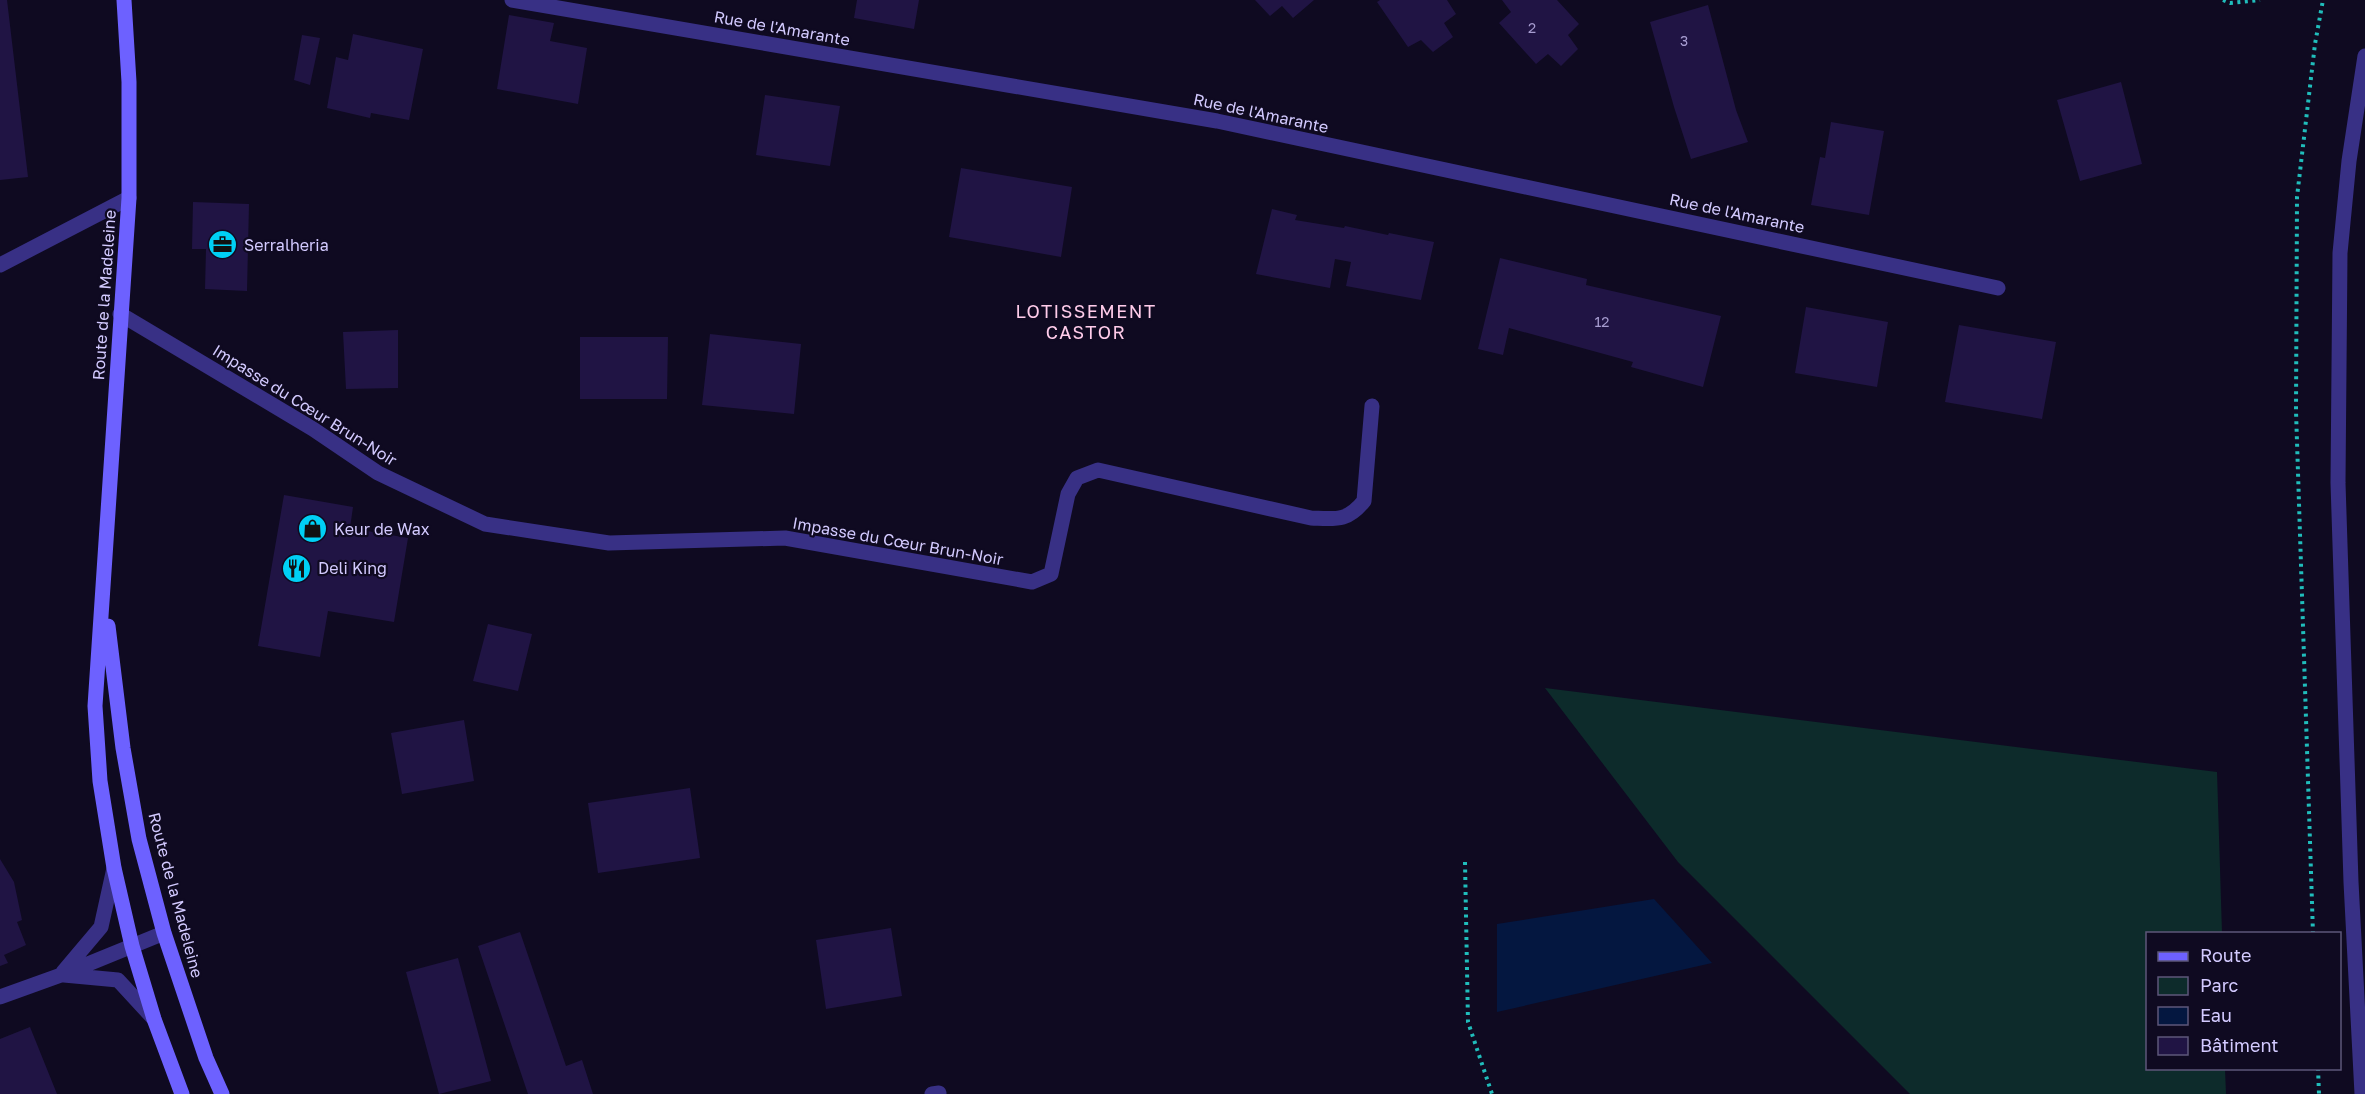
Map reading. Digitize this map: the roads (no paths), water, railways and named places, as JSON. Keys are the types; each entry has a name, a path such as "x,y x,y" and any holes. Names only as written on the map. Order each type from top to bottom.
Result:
{"main road":[{"name":"Route de la Madeleine","path":"124,0 129,82 129,198 95,706 100,781 114,868 132,946 153,1019 182,1094"},
{"name":"Route de la Madeleine","path":"103,593 123,748 139,839 164,933 206,1058 222,1094"}],"street":[{"name":"Rue de l'Amarante","path":"512,0 1217,121 1998,288"},
{"path":"2362,1094 2351,882 2338,483 2340,253 2349,161 2365,56"},
{"path":"0,265 129,198"},
{"name":"Impasse du Cœur Brun-Noir","path":"120,314 304,423 378,473 485,524 609,543 785,538 1032,582 1051,574 1068,494 1077,478 1098,470 1311,518 1337,519 1354,513 1364,501 1372,406"},
{"path":"61,975 101,927 114,868"},
{"path":"0,997 164,933"},
{"path":"61,975 118,980 153,1019"},
{"path":"932,1094 939,1094"}],"water":[{"path":"1654,899 1712,963 1497,1012 1497,924"}],"place":[{"name":"Serralheria","path":"223,245"},
{"name":"Keur de Wax","path":"313,529"},
{"name":"Deli King","path":"297,568"}],"district":[{"name":"LOTISSEMENT CASTOR","path":"1086,322"}]}
